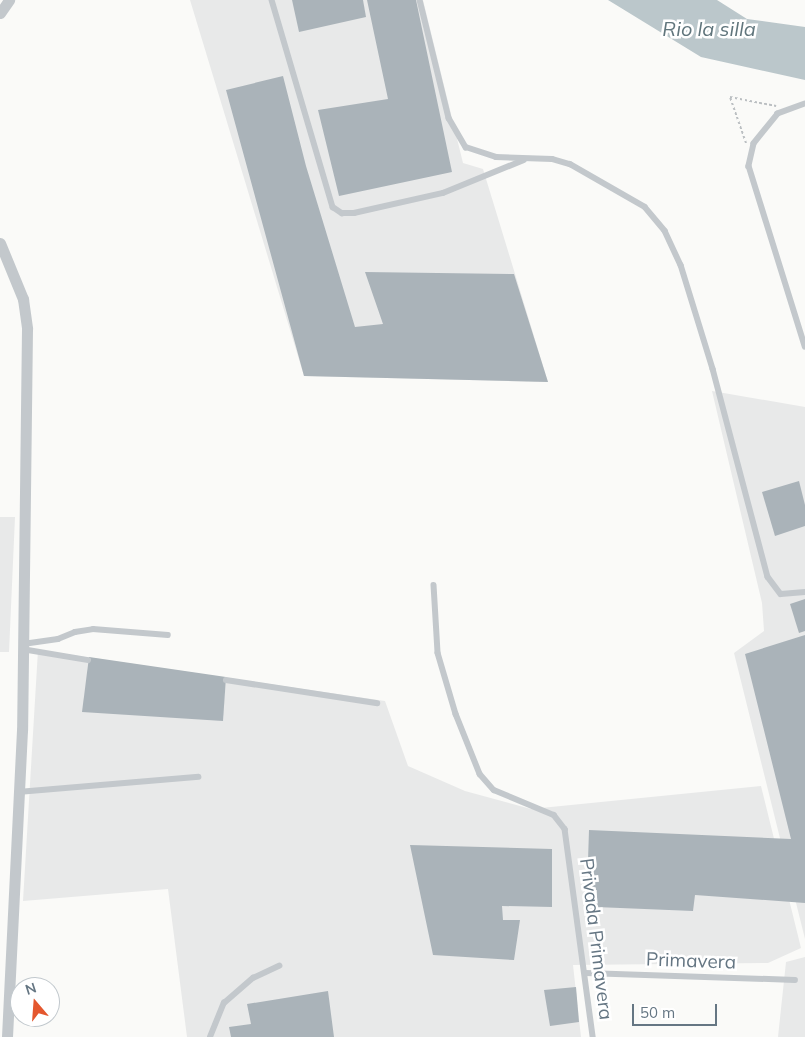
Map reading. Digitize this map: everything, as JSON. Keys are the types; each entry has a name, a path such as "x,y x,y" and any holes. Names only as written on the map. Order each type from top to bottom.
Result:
{"street":[{"path":"0,13 9,0"},
{"path":"0,243 23,298 26,320 23,647 7,1037"}],"lane":[{"path":"272,0 333,207 342,213 354,213 443,193 526,159"},
{"path":"420,0 449,118 466,147 480,154 526,159 552,159 570,164 645,207 665,231 681,265 713,369 768,577 781,594 805,592"},
{"path":"805,104 788,108 778,114 750,156 751,178 805,346"},
{"name":"Privada Primavera","path":"434,585 438,653 456,714 480,774 494,790 554,815 565,829 570,844 594,1037"},
{"path":"23,647 58,639 75,632 93,629 168,635"},
{"path":"23,647 88,660"},
{"path":"226,680 377,702"},
{"path":"18,792 198,777"},
{"path":"210,1037 224,1003 253,978 279,966"},
{"name":"Primavera","path":"586,973 795,980"}],"path":[{"path":"750,156 730,97 788,108"}],"shaded area":[{"path":"190,0 423,0 463,163 483,169 548,382 304,376"},
{"path":"712,391 805,407 805,939 734,653 764,631 762,603"},
{"path":"0,517 15,517 9,652 0,652"},
{"path":"38,650 385,701 408,766 465,791 531,809 761,786 801,948 768,963 573,965 581,1037 187,1037 168,889 23,901"},
{"path":"805,957 805,1037 778,1037 786,962"}],"water":[{"name":"Rio la silla","path":"608,0 717,0 747,19 805,27 805,80 701,57"}],"building":[{"path":"292,0 363,0 366,17 299,32"},
{"path":"367,0 416,0 452,172 339,196 318,110 388,99"},
{"path":"283,76 306,166 355,327 383,324 365,272 514,274 548,382 304,376 226,90"},
{"path":"799,481 805,505 805,526 775,536 762,492"},
{"path":"805,599 805,631 799,633 790,604"},
{"path":"805,635 805,903 695,895 693,911 596,907 597,890 587,891 589,830 791,839 745,654"},
{"path":"89,657 226,677 223,721 82,712"},
{"path":"410,845 552,849 552,907 502,906 503,920 520,920 514,960 433,955"},
{"path":"576,987 579,1022 550,1026 544,990"},
{"path":"328,991 334,1037 231,1037 229,1027 251,1024 247,1004"}]}
